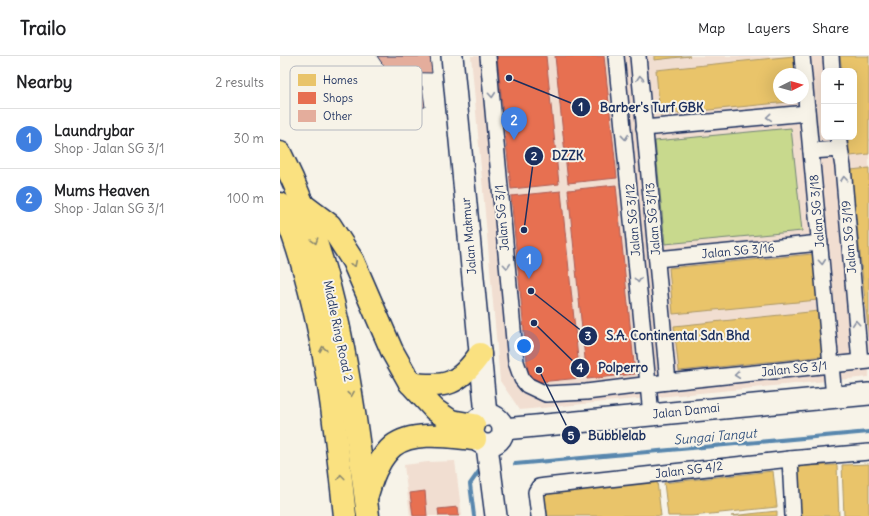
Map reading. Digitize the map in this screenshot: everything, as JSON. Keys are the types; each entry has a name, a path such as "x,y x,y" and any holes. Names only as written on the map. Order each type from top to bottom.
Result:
{"highway":[{"name":"Middle Ring Road 2","path":"280,153 302,204 324,267 342,340 367,507"},
{"name":"Middle Ring Road 2","path":"280,204 295,240 315,310 324,350 331,394 345,516"},
{"path":"302,204 330,225 353,261 392,351 410,384 435,410 451,421 480,431"},
{"path":"410,384 440,386 458,380 470,368 480,354"},
{"path":"367,507 378,465 392,447 400,441 417,437 448,437 480,431"}],"street":[{"name":"Jalan Makmur","path":"452,56 480,354 480,431 496,516"},
{"name":"Jalan SG 3/1","path":"488,56 516,362 522,379 527,385 546,394 648,385 864,361"},
{"name":"Jalan SG 3/12","path":"616,56 651,415"},
{"name":"Jalan SG 3/13","path":"638,56 668,382"},
{"name":"Jalan SG 3/18","path":"802,56 834,397"},
{"path":"831,56 832,68"},
{"path":"644,128 808,113"},
{"path":"811,152 839,143"},
{"name":"Jalan SG 3/19","path":"839,143 843,167 864,361"},
{"path":"628,171 648,169"},
{"name":"Jalan SG 3/16","path":"657,259 820,244"},
{"name":"Jalan Damai","path":"480,431 496,416 500,420 504,429 869,394"},
{"name":"Jalan SG 4/2","path":"539,516 536,492 540,487 790,459 869,452"},
{"path":"790,459 793,516"}],"shaded area":[{"path":"471,56 869,56 869,377 520,410 500,381"},
{"path":"455,461 462,516 410,516 404,465"}],"green space":[{"path":"791,128 802,231 665,244 655,141"}],"building: Homes":[{"path":"654,56 690,56 654,60"},
{"path":"794,56 795,68 773,68 773,104 660,115 656,70"},
{"path":"840,56 869,56 869,154 850,156 848,140 857,140 857,68 842,68"},
{"path":"869,168 869,337 851,170"},
{"path":"813,254 818,300 673,314 669,268"},
{"path":"819,311 824,356 679,371 674,326"},
{"path":"869,464 869,516 844,516 842,465"},
{"path":"837,465 839,516 800,516 798,466"},
{"path":"773,471 777,507 692,516 668,516 664,483"},
{"path":"657,481 661,516 545,516 543,494"},
{"path":"777,511 777,516 731,516"}],"building: Shops":[{"path":"497,56 546,56 559,184 511,189"},
{"path":"555,56 604,56 617,178 568,183"},
{"path":"616,185 635,374 587,379 568,190"},
{"path":"561,191 580,378 529,383 511,196"},
{"path":"425,491 427,516 413,516 410,493"},
{"path":"458,507 459,516 439,516 438,509"}],"building: Other":[{"path":"377,56 430,56 432,73 422,73 422,66 384,66"},
{"path":"422,86 425,107 422,107"}],"waterway":[{"name":"Sungai Tangut","path":"515,464 869,432"},
{"name":"Sungai Tangut","path":"474,516 470,484 482,467"}],"place":[{"name":"Barber's Turf GBK","path":"509,78"},
{"name":"Mums Heaven","path":"514,140"},
{"name":"DZZK","path":"524,230"},
{"name":"Laundrybar","path":"529,279"},
{"name":"S.A. Continental Sdn Bhd","path":"531,291"},
{"name":"Polperro","path":"534,323"},
{"name":"Bubblelab","path":"539,370"}]}
